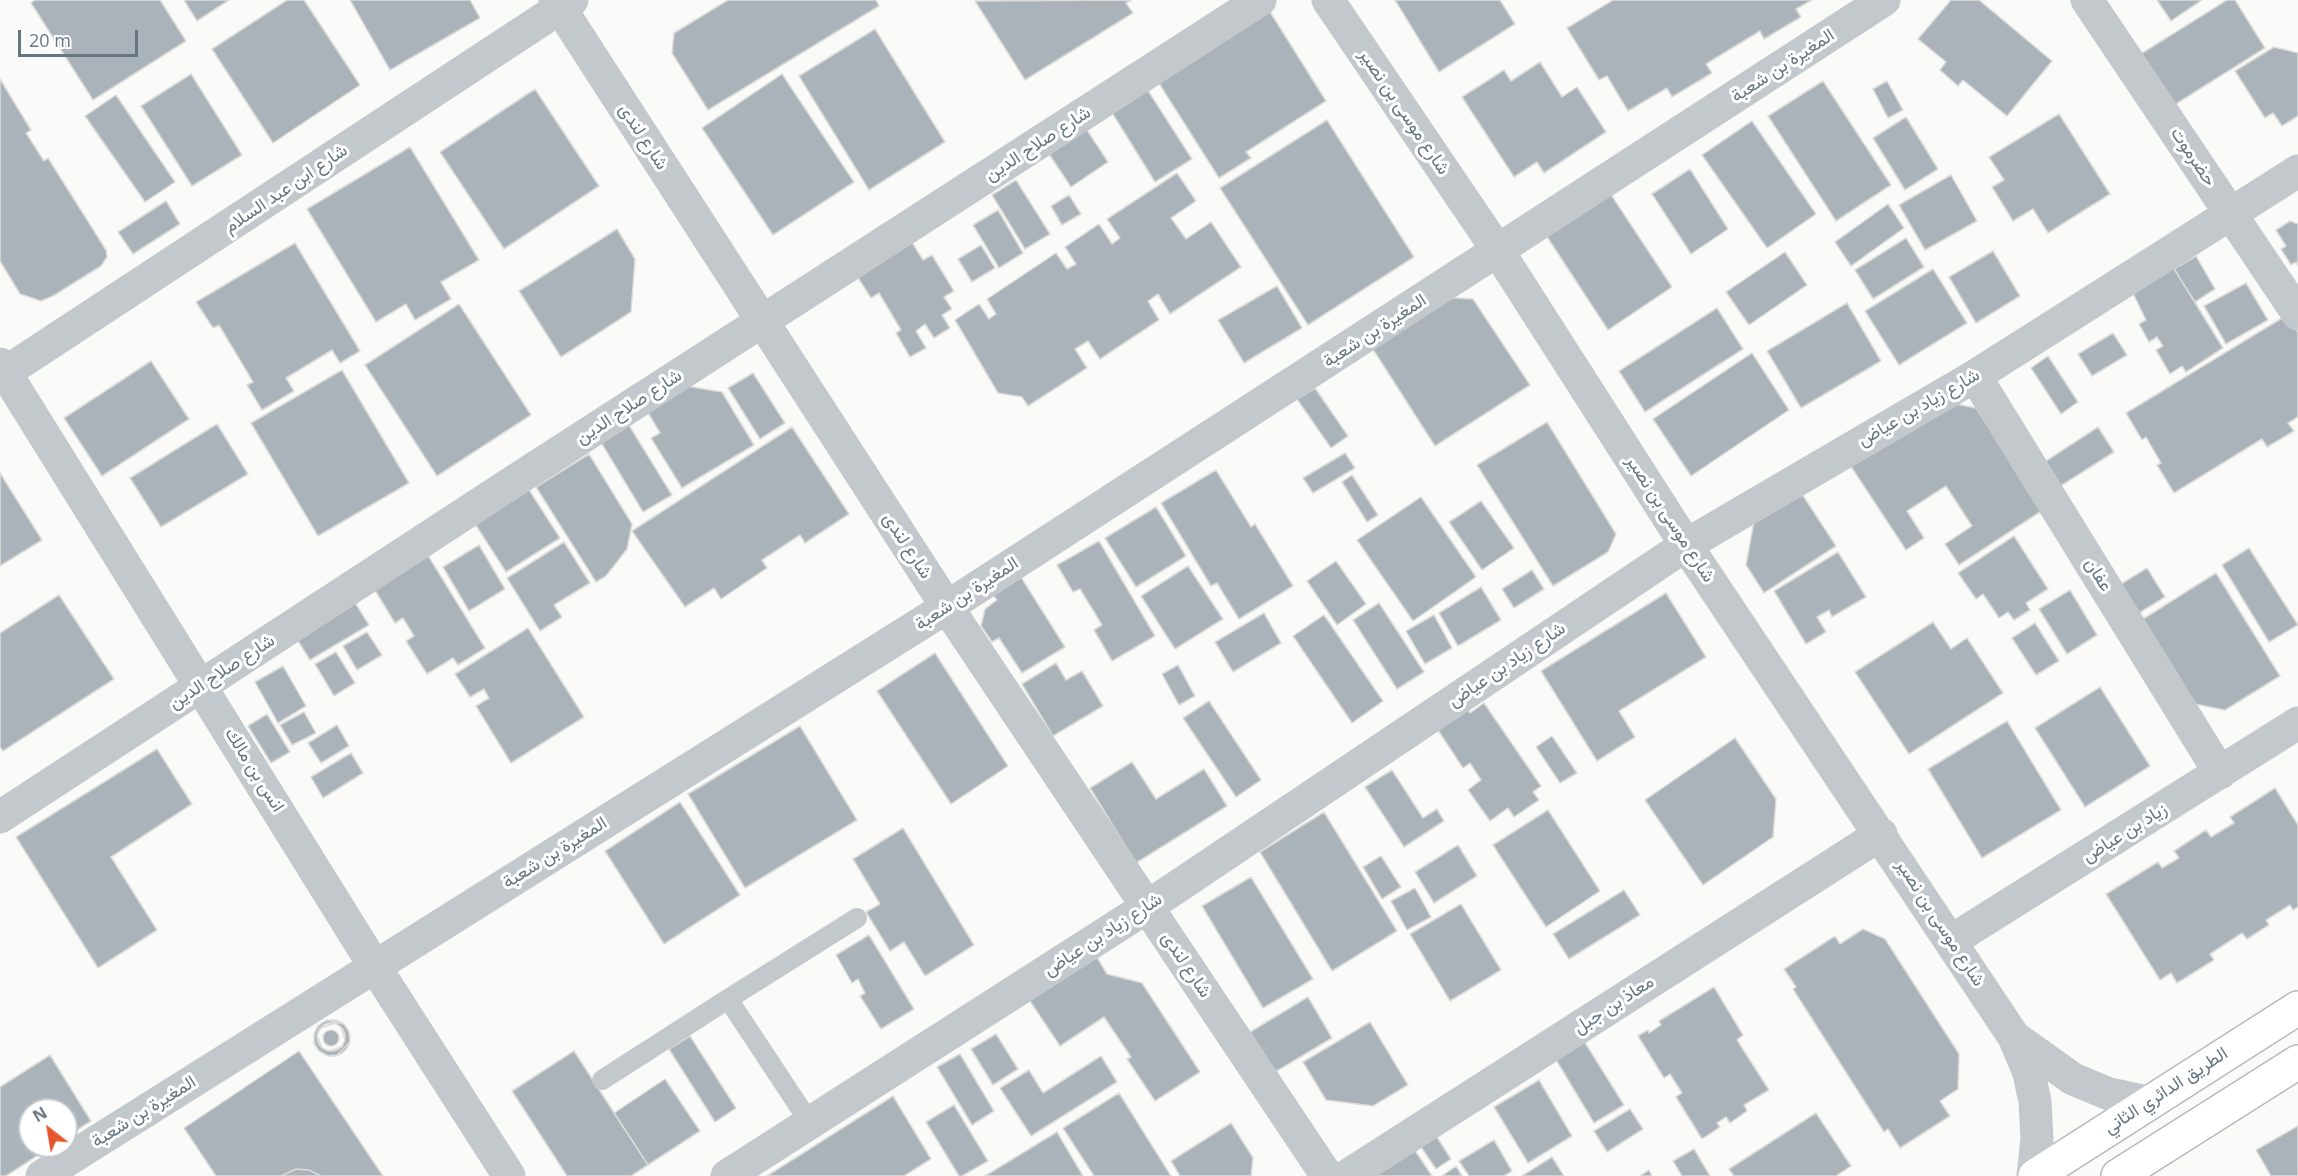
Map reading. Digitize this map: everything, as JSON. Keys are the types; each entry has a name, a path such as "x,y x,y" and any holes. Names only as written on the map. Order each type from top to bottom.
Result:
{"main road":[{"name":"الطريق الدائري الثاني","path":"2034,1176 2298,1008"},
{"path":"2118,1176 2298,1062"}],"street":[{"name":"شارع صلاح الدين","path":"0,817 1260,0"},
{"name":"شارع موسى بن نصير","path":"1328,0 1498,251 1686,545 1881,834 2014,1037 2029,1073 2035,1102 2037,1139 2034,1176"},
{"name":"المغيرة بن شعبة","path":"42,1176 947,606 1884,0"},
{"name":"حضرموت","path":"2087,0 2298,314"},
{"name":"شارع لندى","path":"562,2 761,322 947,606 1327,1176"},
{"name":"شارع ابن عبد السلام","path":"2,371 562,2"},
{"name":"شارع زياد بن عياض","path":"727,1176 1147,907 1686,545 1975,376 2298,171"},
{"name":"انس بن مالك","path":"2,371 202,685 375,967 509,1176"},
{"name":"عفان","path":"1975,376 2220,773"},
{"name":"زياد بن عياض","path":"1951,940 2298,723"},
{"name":"معاذ بن جبل","path":"1347,1176 1881,834"},
{"name":"شارع موسى بن نصير","path":"2014,1037 2073,1079 2109,1094 2147,1102"}],"lane":[{"path":"602,1080 857,918"},
{"path":"728,999 810,1123"}],"building":[{"path":"35,0 160,0 186,41 93,100 31,3"},
{"path":"184,0 229,0 197,21"},
{"path":"287,0 304,0 360,85 273,143 212,49"},
{"path":"350,0 470,0 480,18 390,70"},
{"path":"728,0 876,0 879,6 708,110 672,53 674,33"},
{"path":"1132,0 1126,3 1133,13 1025,80 975,1"},
{"path":"1395,0 1500,0 1515,24 1439,72"},
{"path":"1613,0 1812,0 1796,9 1801,17 1764,39 1760,31 1706,64 1712,73 1672,97 1667,88 1628,111 1607,76 1599,80 1567,28"},
{"path":"1951,0 1979,0 2052,61 2007,116 1963,80 1958,86 1940,70 1946,62 1918,39"},
{"path":"2157,0 2202,0 2171,21"},
{"path":"2227,0 2235,0 2265,48 2171,107 2139,55"},
{"path":"1267,7 1326,101 1246,152 1251,158 1219,178 1155,77"},
{"path":"875,29 945,142 869,190 799,76"},
{"path":"2274,47 2298,53 2298,116 2282,126 2273,113 2265,118 2235,71"},
{"path":"1540,62 1562,97 1577,87 1606,132 1544,173 1537,162 1514,177 1462,97 1504,70 1511,81"},
{"path":"191,74 242,155 192,186 141,106"},
{"path":"782,74 854,182 773,235 702,128"},
{"path":"0,79 31,130 26,133 44,161 48,158 106,250 107,257 101,266 41,301 20,294 0,261"},
{"path":"1823,81 1891,185 1836,221 1768,116"},
{"path":"1887,81 1903,110 1888,118 1873,89"},
{"path":"535,89 599,186 504,249 440,152"},
{"path":"1147,89 1192,159 1155,182 1111,111"},
{"path":"116,95 175,182 145,202 85,116"},
{"path":"2059,114 2110,194 2048,233 2033,209 2013,221 1992,187 2004,180 1989,157"},
{"path":"1906,117 1938,169 1905,190 1873,138"},
{"path":"1327,120 1414,257 1308,325 1220,188"},
{"path":"1752,121 1816,214 1767,248 1702,155"},
{"path":"1085,127 1108,162 1071,187 1047,151"},
{"path":"410,147 479,260 441,282 451,299 415,320 406,304 376,322 307,209"},
{"path":"1690,169 1728,229 1691,254 1652,194"},
{"path":"1177,173 1196,201 1171,218 1186,239 1211,222 1241,267 1170,314 1158,294 1148,301 1159,320 1100,359 1088,341 1075,349 1087,368 1028,406 1022,397 998,393 955,320 979,304 989,319 996,314 987,299 1056,253 1067,269 1076,264 1065,247 1099,224 1112,244 1120,238 1107,219"},
{"path":"1951,175 1977,221 1925,250 1899,205"},
{"path":"1016,180 1050,234 1025,249 992,195"},
{"path":"1604,184 1672,287 1608,330 1540,226"},
{"path":"1069,195 1081,214 1062,225 1051,206"},
{"path":"166,201 180,224 133,254 118,232"},
{"path":"1888,204 1904,228 1851,266 1835,242"},
{"path":"998,210 1023,253 999,268 973,225"},
{"path":"2290,221 2298,224 2298,266 2296,262 2291,265 2281,249 2286,246 2276,230"},
{"path":"617,229 635,259 631,312 561,357 519,291"},
{"path":"908,236 923,260 932,255 954,291 944,297 952,309 942,315 950,328 934,338 925,324 916,331 926,348 910,357 896,333 901,330 879,293 871,298 853,270"},
{"path":"1906,238 1924,267 1873,299 1855,270"},
{"path":"295,243 360,351 340,363 332,350 286,378 294,391 262,410 247,385 253,382 219,325 213,328 196,302"},
{"path":"981,245 995,268 972,282 958,259"},
{"path":"1993,251 2020,296 1976,323 1949,277"},
{"path":"1785,252 1807,285 1749,325 1726,292"},
{"path":"2196,256 2215,289 2195,302 2174,269"},
{"path":"2173,267 2223,348 2186,372 2182,366 2170,374 2156,350 2163,346 2157,337 2149,342 2139,324 2146,320 2127,281"},
{"path":"1933,269 1967,323 1899,365 1865,311"},
{"path":"2246,283 2268,320 2226,344 2204,306"},
{"path":"1277,286 1302,328 1244,363 1218,320"},
{"path":"1440,297 1473,299 1530,385 1435,446 1369,343"},
{"path":"1847,303 1881,361 1801,408 1767,351"},
{"path":"459,304 531,415 437,476 365,365"},
{"path":"1717,308 1743,349 1645,412 1619,371"},
{"path":"2287,315 2298,332 2298,417 2288,423 2294,431 2267,447 2262,439 2174,493 2157,465 2161,463 2146,437 2142,440 2126,413"},
{"path":"2113,333 2127,355 2092,376 2078,354"},
{"path":"1752,353 1789,410 1691,476 1653,419"},
{"path":"2048,356 2078,402 2061,414 2031,368"},
{"path":"151,361 189,419 102,476 64,418"},
{"path":"342,370 409,483 318,536 251,423"},
{"path":"753,373 785,423 760,439 728,388"},
{"path":"674,384 722,392 754,445 682,488 651,438 660,433 643,404"},
{"path":"1315,388 1348,436 1331,448 1297,399"},
{"path":"1941,401 1976,408 2043,510 1959,565 1945,544 1972,526 1946,486 1907,511 1924,538 1906,550 1848,462"},
{"path":"627,422 672,495 643,512 599,439"},
{"path":"1547,422 1616,534 1608,552 1553,586 1477,465"},
{"path":"217,424 248,474 161,527 130,478"},
{"path":"792,427 849,514 805,543 800,535 762,560 767,568 721,599 714,588 685,607 632,531"},
{"path":"2098,427 2114,452 2059,487 2043,463"},
{"path":"1345,453 1355,468 1313,493 1303,478"},
{"path":"589,454 632,524 627,549 606,576 596,582 536,487"},
{"path":"1216,470 1251,527 1255,524 1293,586 1239,619 1217,583 1211,586 1161,503"},
{"path":"0,473 42,540 0,566"},
{"path":"1352,475 1378,515 1367,522 1342,482"},
{"path":"524,482 560,538 506,572 470,516"},
{"path":"1798,488 1836,546 1764,593 1746,565 1755,516"},
{"path":"1421,497 1476,577 1413,621 1357,540"},
{"path":"1481,501 1514,548 1482,570 1449,522"},
{"path":"1156,507 1186,556 1136,587 1105,538"},
{"path":"2014,536 2048,589 2026,603 2030,610 2014,620 2008,612 1999,618 1983,594 1976,599 1958,573"},
{"path":"1099,541 1155,636 1112,661 1094,630 1102,625 1080,589 1073,592 1057,565"},
{"path":"564,542 590,583 554,605 562,617 540,631 507,578"},
{"path":"479,545 505,589 469,611 443,567"},
{"path":"2249,548 2298,625 2269,642 2222,565"},
{"path":"424,549 485,648 458,665 453,658 427,674 406,641 414,636 403,618 395,623 370,582"},
{"path":"1838,552 1866,597 1832,617 1829,610 1817,617 1826,632 1806,644 1774,591"},
{"path":"1336,561 1366,604 1337,625 1307,581"},
{"path":"1188,566 1223,619 1175,649 1141,596"},
{"path":"2147,568 2165,597 2131,618 2113,589"},
{"path":"1532,570 1544,589 1514,608 1502,589"},
{"path":"2216,573 2280,676 2225,710 2195,704 2143,619"},
{"path":"1021,577 1065,647 1022,673 999,638 992,642 981,626 985,609 997,600 993,595"},
{"path":"1481,587 1501,620 1458,646 1439,613"},
{"path":"2070,590 2097,635 2067,654 2039,609"},
{"path":"1666,593 1706,657 1619,711 1635,737 1597,761 1541,671"},
{"path":"59,595 114,679 3,751 0,747 0,633"},
{"path":"352,598 369,625 310,660 293,633"},
{"path":"1379,603 1424,672 1397,689 1353,620"},
{"path":"1264,613 1281,643 1233,672 1215,642"},
{"path":"1324,615 1383,701 1352,723 1293,636"},
{"path":"1434,615 1452,648 1425,664 1406,631"},
{"path":"1933,622 1951,649 1967,638 2003,693 1909,754 1855,672"},
{"path":"2035,623 2059,661 2036,675 2012,638"},
{"path":"528,628 584,717 511,763 476,706 489,698 484,689 470,697 455,674"},
{"path":"367,632 382,655 357,670 343,646"},
{"path":"336,652 355,683 334,696 315,664"},
{"path":"935,653 1008,766 951,804 877,691"},
{"path":"1056,663 1066,680 1082,671 1103,706 1053,736 1022,684"},
{"path":"1178,665 1195,696 1179,705 1162,674"},
{"path":"283,666 306,706 278,723 255,682"},
{"path":"2100,687 2150,766 2085,807 2035,728"},
{"path":"1462,700 1470,713 1484,703 1541,786 1533,792 1539,800 1514,817 1508,808 1490,821 1468,790 1481,780 1470,763 1463,768 1432,721"},
{"path":"1209,701 1261,780 1236,797 1183,718"},
{"path":"304,712 316,733 292,745 280,725"},
{"path":"267,714 290,752 271,763 248,726"},
{"path":"2007,721 2061,810 1982,858 1928,769"},
{"path":"337,725 349,746 321,763 308,743"},
{"path":"800,726 857,820 745,888 688,794"},
{"path":"1552,736 1577,773 1560,783 1536,747"},
{"path":"1735,738 1776,799 1773,837 1703,885 1645,800"},
{"path":"157,749 192,804 111,857 157,930 98,968 16,837"},
{"path":"351,753 363,773 323,798 311,777"},
{"path":"1132,762 1156,799 1204,769 1227,806 1136,863 1090,788"},
{"path":"1392,770 1423,818 1437,809 1444,821 1404,847 1365,787"},
{"path":"2275,788 2298,825 2298,907 2293,910 2290,905 2266,920 2269,925 2247,939 2242,933 2210,954 2214,960 2177,983 2171,973 2160,980 2106,894 2158,862 2162,868 2179,858 2174,851 2206,830 2211,837 2234,823 2230,817"},
{"path":"680,802 740,895 664,944 605,851"},
{"path":"1548,810 1600,891 1546,927 1493,845"},
{"path":"1324,812 1397,931 1332,971 1260,852"},
{"path":"903,828 974,945 925,976 904,942 890,951 866,912 880,904 853,859"},
{"path":"1458,845 1477,876 1434,903 1415,872"},
{"path":"1381,856 1401,887 1382,899 1363,867"},
{"path":"1251,877 1313,979 1263,1008 1202,906"},
{"path":"1415,888 1431,917 1407,930 1391,901"},
{"path":"1624,890 1640,915 1569,959 1553,934"},
{"path":"1461,904 1501,970 1450,1001 1410,934"},
{"path":"1863,929 1885,939 1959,1054 1958,1089 1940,1101 1950,1116 1900,1148 1888,1129 1884,1132 1793,989 1796,987 1784,969 1835,936 1840,944"},
{"path":"869,935 914,1009 881,1029 860,996 865,993 858,979 852,983 836,955"},
{"path":"1095,954 1107,974 1142,983 1200,1072 1155,1101 1127,1059 1131,1057 1104,1017 1060,1046 1028,998"},
{"path":"1714,987 1743,1035 1737,1040 1769,1090 1744,1105 1747,1111 1730,1123 1726,1117 1717,1123 1720,1127 1702,1139 1676,1097 1682,1093 1670,1074 1664,1078 1638,1036 1648,1030 1649,1033 1661,1025 1659,1021"},
{"path":"1308,997 1332,1038 1275,1072 1250,1032"},
{"path":"326,1020 344,1024 349,1032 350,1042 337,1055 328,1056 319,1051 314,1043 314,1034 318,1026","holes":["335,1023 341,1027 345,1040 342,1047 329,1051 322,1048 317,1035 321,1028"]},
{"path":"326,1020 344,1024 349,1032 350,1042 337,1055 328,1056 319,1051 314,1043 314,1034 318,1026","holes":["335,1023 341,1027 345,1040 342,1047 329,1051 322,1048 317,1035 321,1028"]},
{"path":"332,1020 345,1025 350,1038 345,1051 332,1056 319,1051 314,1038 319,1025"},
{"path":"1370,1022 1408,1085 1373,1106 1326,1100 1303,1062"},
{"path":"331,1023 341,1027 345,1037 341,1047 331,1051 321,1047 317,1037 321,1027"},
{"path":"331,1030 337,1032 339,1038 337,1044 331,1046 325,1044 323,1038 325,1032"},
{"path":"331,1030 337,1032 339,1038 337,1044 331,1046 325,1044 323,1038 325,1032"},
{"path":"331,1030 337,1032 339,1038 337,1044 331,1046 325,1044 323,1038 325,1032"},
{"path":"996,1034 1018,1069 993,1085 971,1049"},
{"path":"690,1036 736,1108 715,1122 669,1049"},
{"path":"1584,1041 1624,1105 1594,1123 1555,1058"},
{"path":"299,1051 383,1176 321,1176 309,1170 296,1169 281,1176 216,1176 184,1128"},
{"path":"574,1051 648,1165 631,1176 567,1176 512,1091"},
{"path":"960,1054 994,1111 972,1125 937,1067"},
{"path":"50,1055 77,1098 18,1098 18,1158 34,1158 6,1176 0,1176 0,1087"},
{"path":"1101,1056 1117,1082 1031,1136 1000,1088 1029,1070 1043,1093"},
{"path":"665,1079 700,1131 648,1165 614,1113"},
{"path":"1539,1080 1572,1136 1528,1163 1494,1107"},
{"path":"1119,1093 1171,1176 1094,1176 1063,1128"},
{"path":"893,1096 931,1159 904,1176 767,1176"},
{"path":"78,1100 91,1121 78,1129"},
{"path":"954,1105 988,1161 962,1176 959,1176 926,1122"},
{"path":"1630,1109 1643,1129 1607,1152 1594,1131"},
{"path":"1816,1113 1851,1166 1836,1176 1734,1176 1729,1169"},
{"path":"1231,1123 1253,1158 1251,1176 1180,1176 1171,1161"},
{"path":"2298,1126 2298,1176 2271,1176 2256,1150"},
{"path":"1057,1132 1083,1176 985,1176"},
{"path":"1435,1134 1451,1159 1436,1169 1419,1144"},
{"path":"1494,1140 1512,1171 1504,1176 1469,1176 1459,1161"},
{"path":"1412,1146 1432,1176 1373,1176"},
{"path":"1694,1149 1710,1176 1682,1176 1673,1161"},
{"path":"1552,1157 1564,1176 1522,1176"},
{"path":"1456,1166 1462,1176 1442,1176"},
{"path":"296,1169 309,1170 321,1176 281,1176"},
{"path":"1649,1170 1652,1176 1640,1176"}]}
